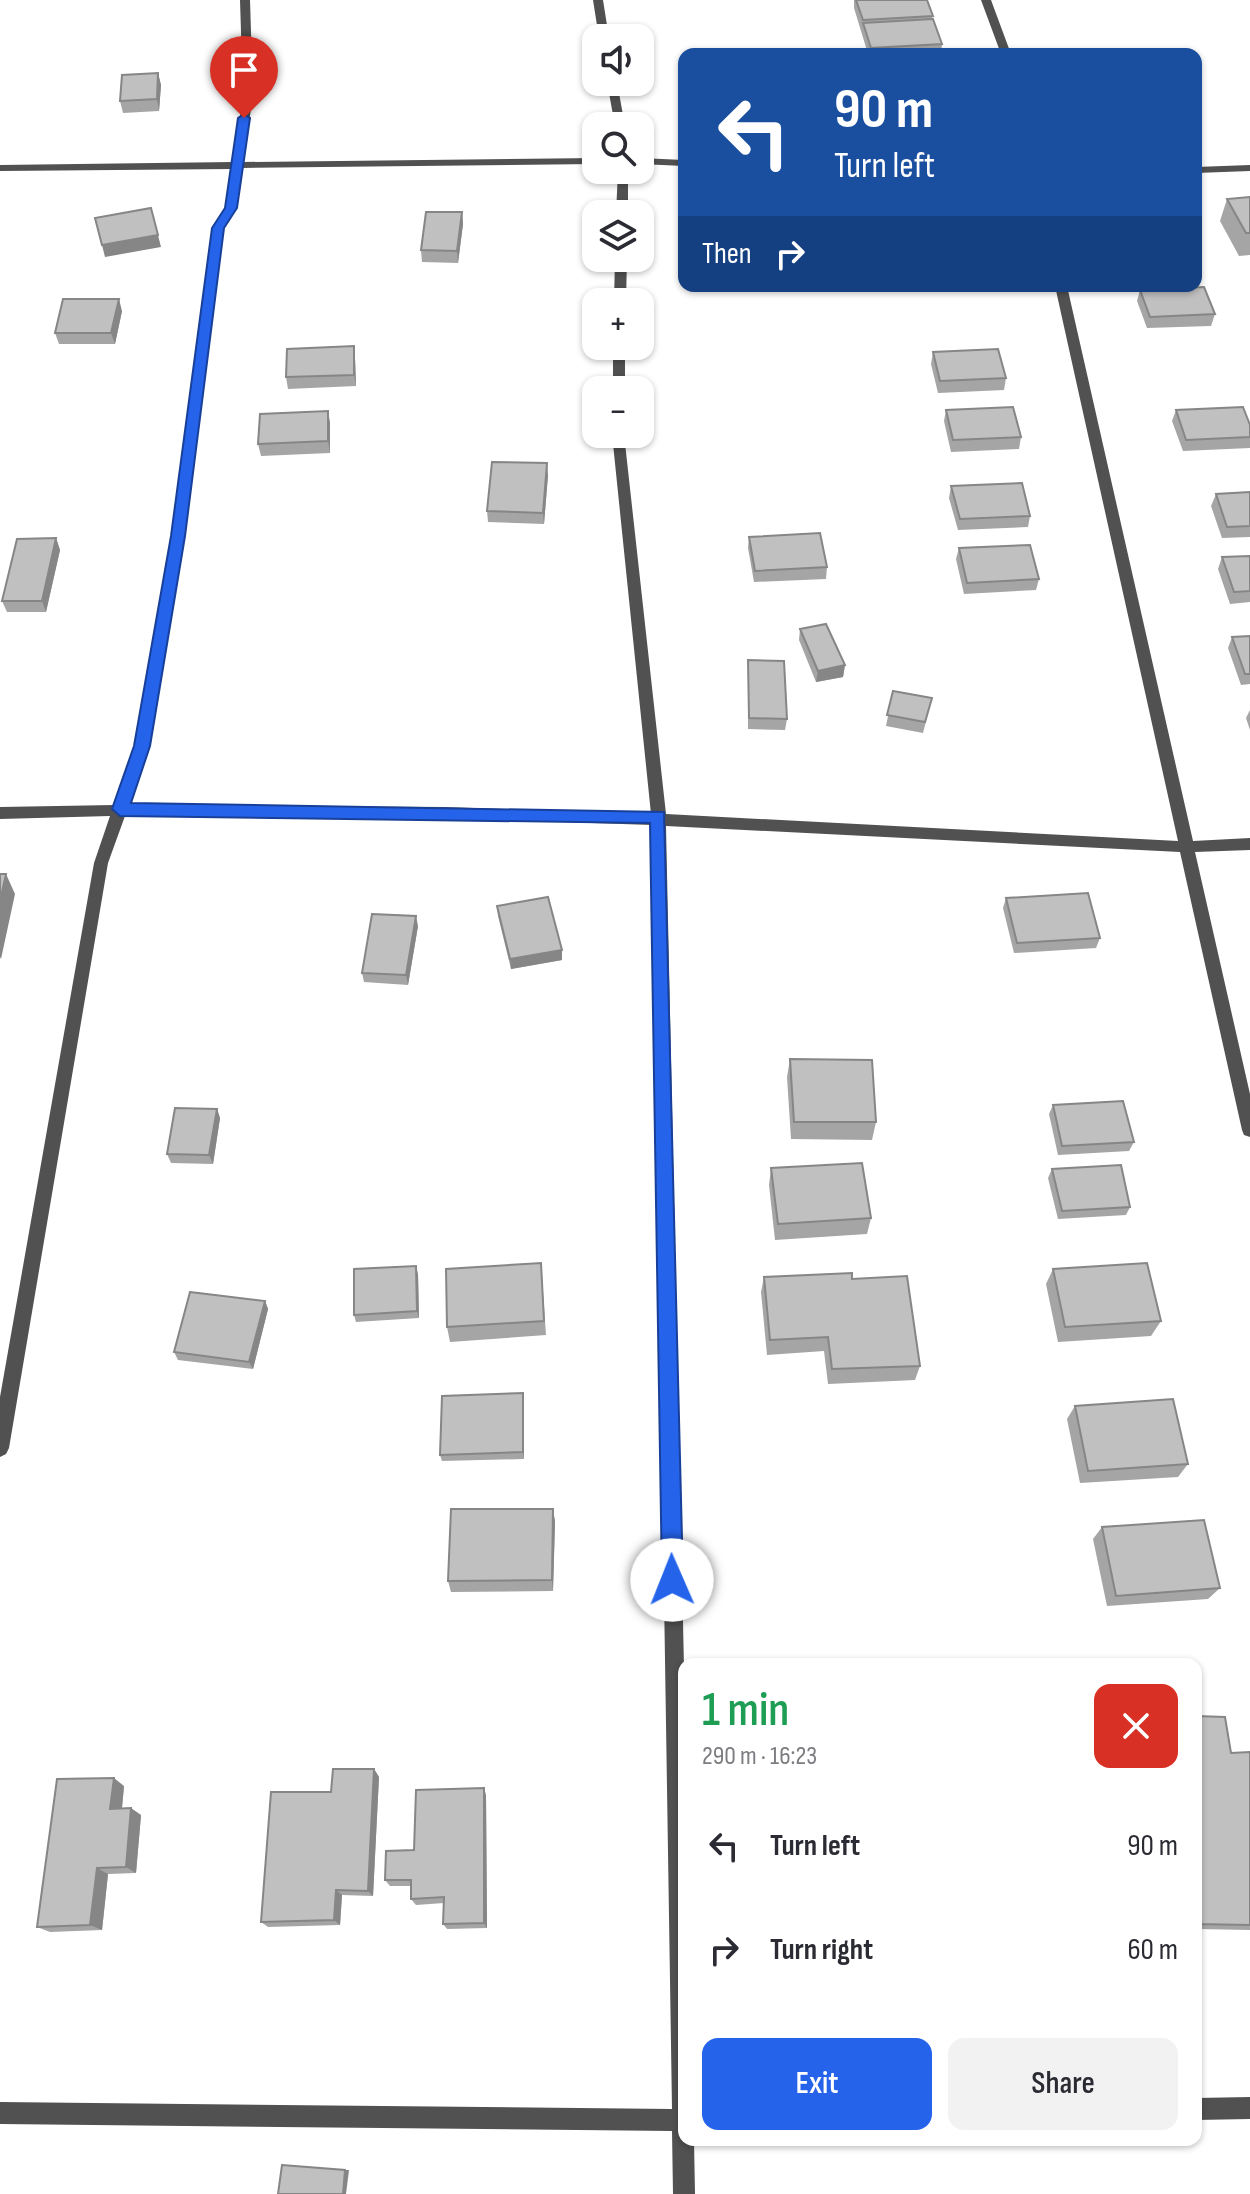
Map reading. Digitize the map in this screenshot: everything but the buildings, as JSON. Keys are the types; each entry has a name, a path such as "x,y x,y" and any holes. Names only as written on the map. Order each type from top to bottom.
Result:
{"street":[{"path":"0,1448 101,863 142,746 178,536 218,228 231,208 248,96 245,0"},
{"path":"598,0 602,24"},
{"path":"986,0 1004,48"},
{"path":"0,168 582,161"},
{"path":"654,162 678,163"},
{"path":"1202,170 1250,168"},
{"path":"1062,292 1250,1130"},
{"path":"619,448 659,817 678,1849"},
{"path":"0,813 120,809 659,817 1187,847 1250,844"},
{"path":"1202,2109 1250,2108"},
{"path":"0,2113 678,2120"},
{"path":"683,2146 684,2194"}],"route":[{"path":"244,118 231,208 218,228 178,536 142,746 120,809 659,817 672,1580"}]}
